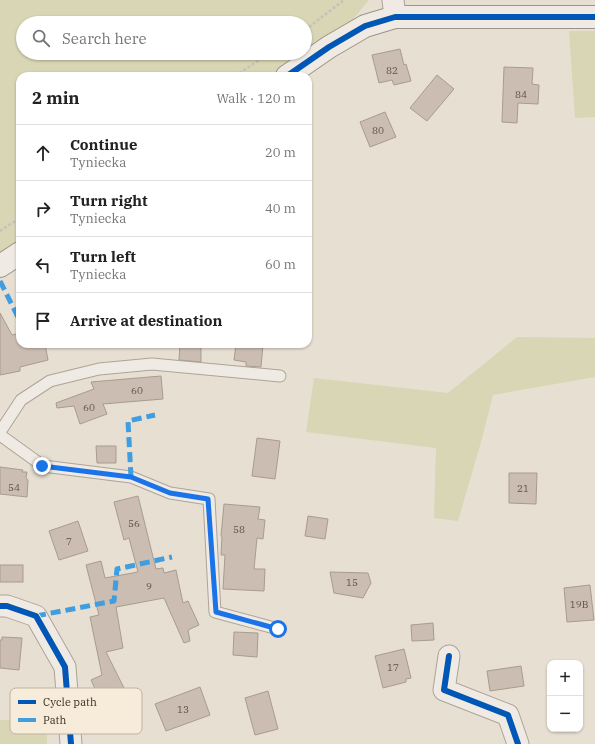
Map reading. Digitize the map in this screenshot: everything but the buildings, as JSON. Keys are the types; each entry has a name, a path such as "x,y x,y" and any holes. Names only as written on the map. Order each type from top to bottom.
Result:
{"street":[{"path":"312,59 394,9 595,17"},
{"path":"293,72 311,60"},
{"path":"0,266 16,256"},
{"path":"0,606 7,606 36,616 65,667 67,688"},
{"path":"449,656 444,690 508,715 518,744"},
{"path":"70,734 71,744"}],"lane":[{"path":"278,629 216,612 208,499 170,493 131,477 42,466 0,433 21,400 50,381 99,369 152,364 280,376"}],"path":[{"path":"312,25 344,0"},
{"path":"241,72 259,60"},
{"path":"0,231 16,221"}],"shaded area":[{"path":"0,0 369,0 350,23 312,52 312,16 16,16 16,60 299,60 281,72 16,72 16,247 0,257"},
{"path":"569,31 595,31 595,117 575,118"},
{"path":"517,337 595,338 595,377 493,395 458,521 434,518 436,448 306,432 314,378 448,393"},
{"path":"0,720 10,720 10,734 47,734 47,744 0,744"}],"marked path":[{"path":"0,281 16,313"},
{"path":"131,477 128,421 155,415"},
{"path":"36,616 114,601 117,569 172,557"}],"cycle path":[{"path":"312,59 365,26 395,17 595,17"},
{"path":"293,72 310,60"},
{"path":"0,606 7,606 36,616 65,667 67,688"},
{"path":"449,656 444,690 508,715 518,744"},
{"path":"70,734 71,744"}],"route":[{"path":"42,466 131,477 170,493 208,499 216,612 278,629"}]}
